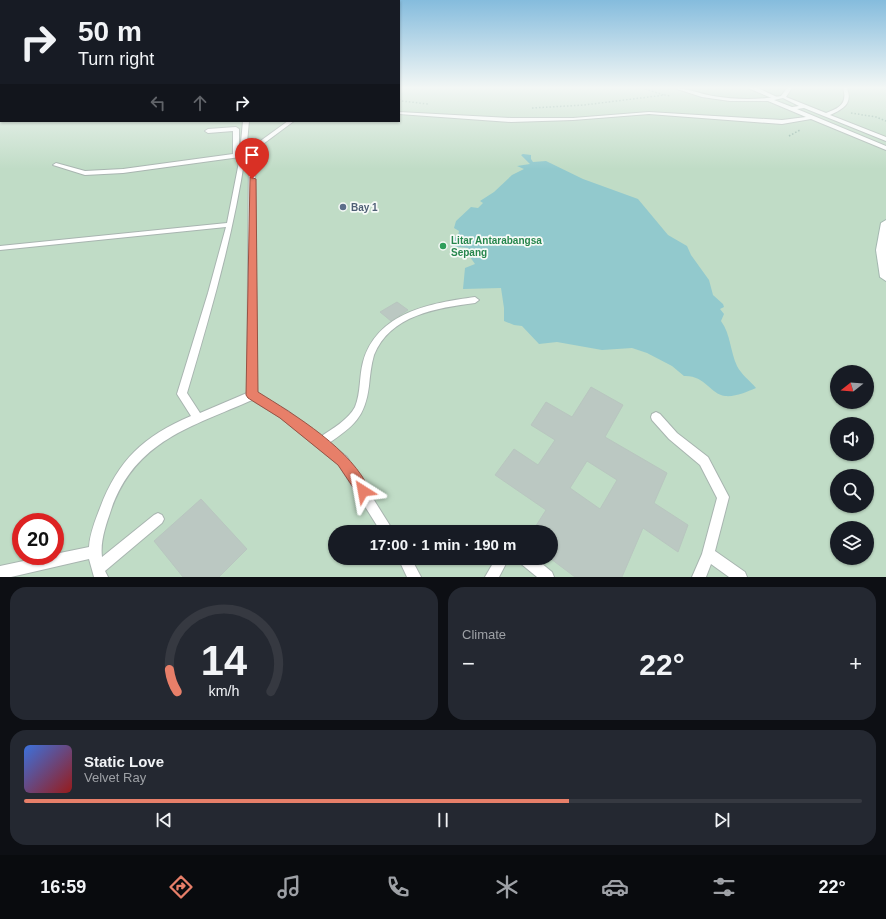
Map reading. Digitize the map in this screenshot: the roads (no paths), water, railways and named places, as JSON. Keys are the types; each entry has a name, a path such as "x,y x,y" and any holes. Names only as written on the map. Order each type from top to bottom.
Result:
{"street":[{"path":"886,223 882,235 882,265 886,277"}],"lane":[{"path":"434,115 526,120 583,119 628,115"},
{"path":"677,115 782,122 813,117"},
{"path":"808,115 886,148"},
{"path":"826,115 886,139"},
{"path":"246,122 244,154 252,395"},
{"path":"56,165 85,173 123,171 244,154 291,122"},
{"path":"198,418 182,394 230,225 244,154 236,129 208,131"},
{"path":"0,248 230,225"},
{"path":"320,443 348,423 359,407 370,355 382,335 395,322 437,305 475,300"},
{"path":"158,519 100,572 94,552 98,528 105,509 125,470 147,447 165,435 198,418 252,395"},
{"path":"252,395 284,414 343,461 384,525"},
{"path":"656,417 673,436 704,461 723,497 708,554 699,577"},
{"path":"0,573 94,552"},
{"path":"708,554 740,577"},
{"path":"408,565 414,577"},
{"path":"492,577 499,565"},
{"path":"533,565 547,577"}],"water":[{"path":"521,155 531,155 533,162 546,161 583,179 638,199 668,235 687,246 691,255 709,280 713,295 723,304 724,307 720,309 724,314 721,321 729,337 737,366 743,375 756,388 733,396 720,395 697,378 684,376 672,366 647,353 632,348 602,350 557,342 539,344 522,326 504,321 501,288 463,289 465,268 475,264 470,257 471,253 468,248 451,246 452,239 458,236 459,231 454,228 456,221 471,207 478,208 483,203 480,201 494,192 512,175 524,169 517,166 530,164"}],"place":[{"name":"Bay 1","path":"343,207"},
{"name":"Litar Antarabangsa Sepang","path":"443,246"}]}
